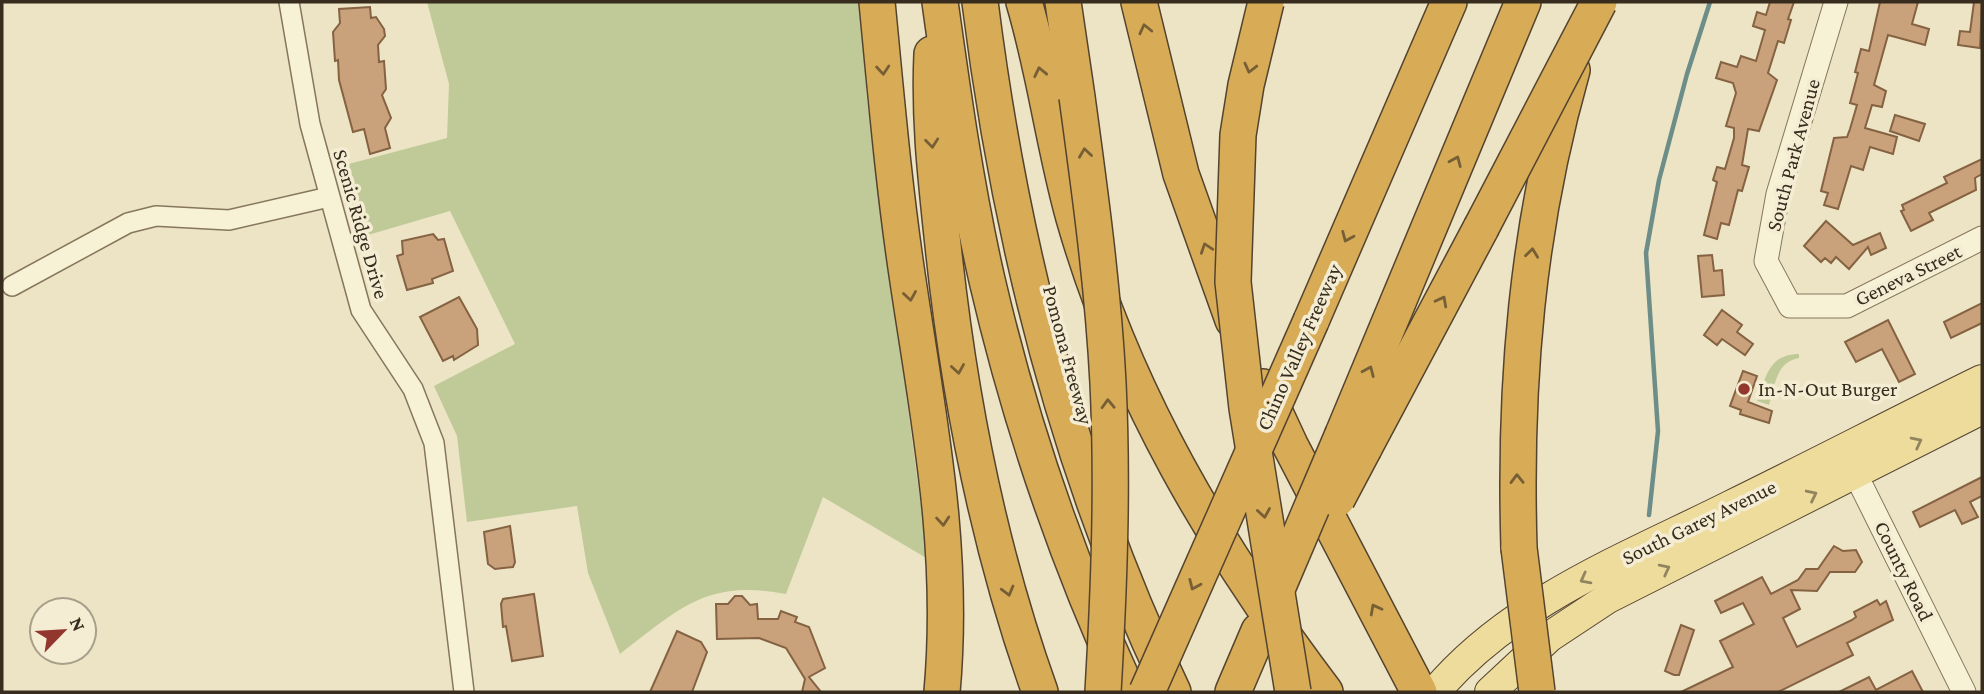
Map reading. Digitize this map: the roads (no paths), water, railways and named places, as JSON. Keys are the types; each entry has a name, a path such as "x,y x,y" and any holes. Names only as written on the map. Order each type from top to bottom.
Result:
{"highway":[{"path":"877,2 907,278 944,522 947,589 942,692"},
{"path":"937,2 929,114 956,358 994,542 1040,692"},
{"path":"937,2 974,217 1007,360 1033,452 1062,534 1128,692"},
{"path":"960,2 997,243 1024,355 1093,569 1147,692"},
{"path":"980,2 1012,211 1034,306 1097,516 1173,692"},
{"name":"Pomona Freeway","path":"1004,2 1016,115 1031,207 1057,318 1080,402 1125,538 1192,692"},
{"path":"1024,2 1074,218 1136,385 1171,456 1242,578 1325,692"},
{"path":"1063,2 1098,264 1108,384 1110,547 1103,692"},
{"path":"1139,2 1181,174 1224,296 1290,445 1413,681"},
{"path":"1266,2 1246,85 1238,135 1233,282 1245,395 1293,692"},
{"path":"1373,175 1433,2"},
{"name":"Chino Valley Freeway","path":"1147,692 1449,2"},
{"path":"1233,692 1259,631 1295,574 1354,441 1522,2"},
{"path":"1354,441 1480,228 1597,2"},
{"path":"1537,692 1519,548 1518,396 1533,242 1559,118 1597,2"}],"main road":[{"name":"South Garey Avenue","path":"1490,692 1549,638 1608,598 1850,461 1982,380"},
{"name":"South Garey Avenue","path":"1435,692 1475,650 1542,603 1615,564 1850,461 1982,409"}],"street":[{"name":"Scenic Ridge Drive","path":"289,2 310,124 361,310 413,389 434,443 464,692"},
{"name":"South Park Avenue","path":"1790,306 1766,261 1778,194 1836,2"},
{"path":"12,286 128,223 156,216 229,220 329,197"},
{"name":"Geneva Street","path":"1790,306 1847,306 1982,238"},
{"name":"County Road","path":"1850,461 1964,692"}],"waterway":[{"path":"1649,515 1658,431 1646,253 1659,180 1687,74 1710,2"}],"place":[{"name":"In-N-Out Burger","path":"1744,389"}]}
